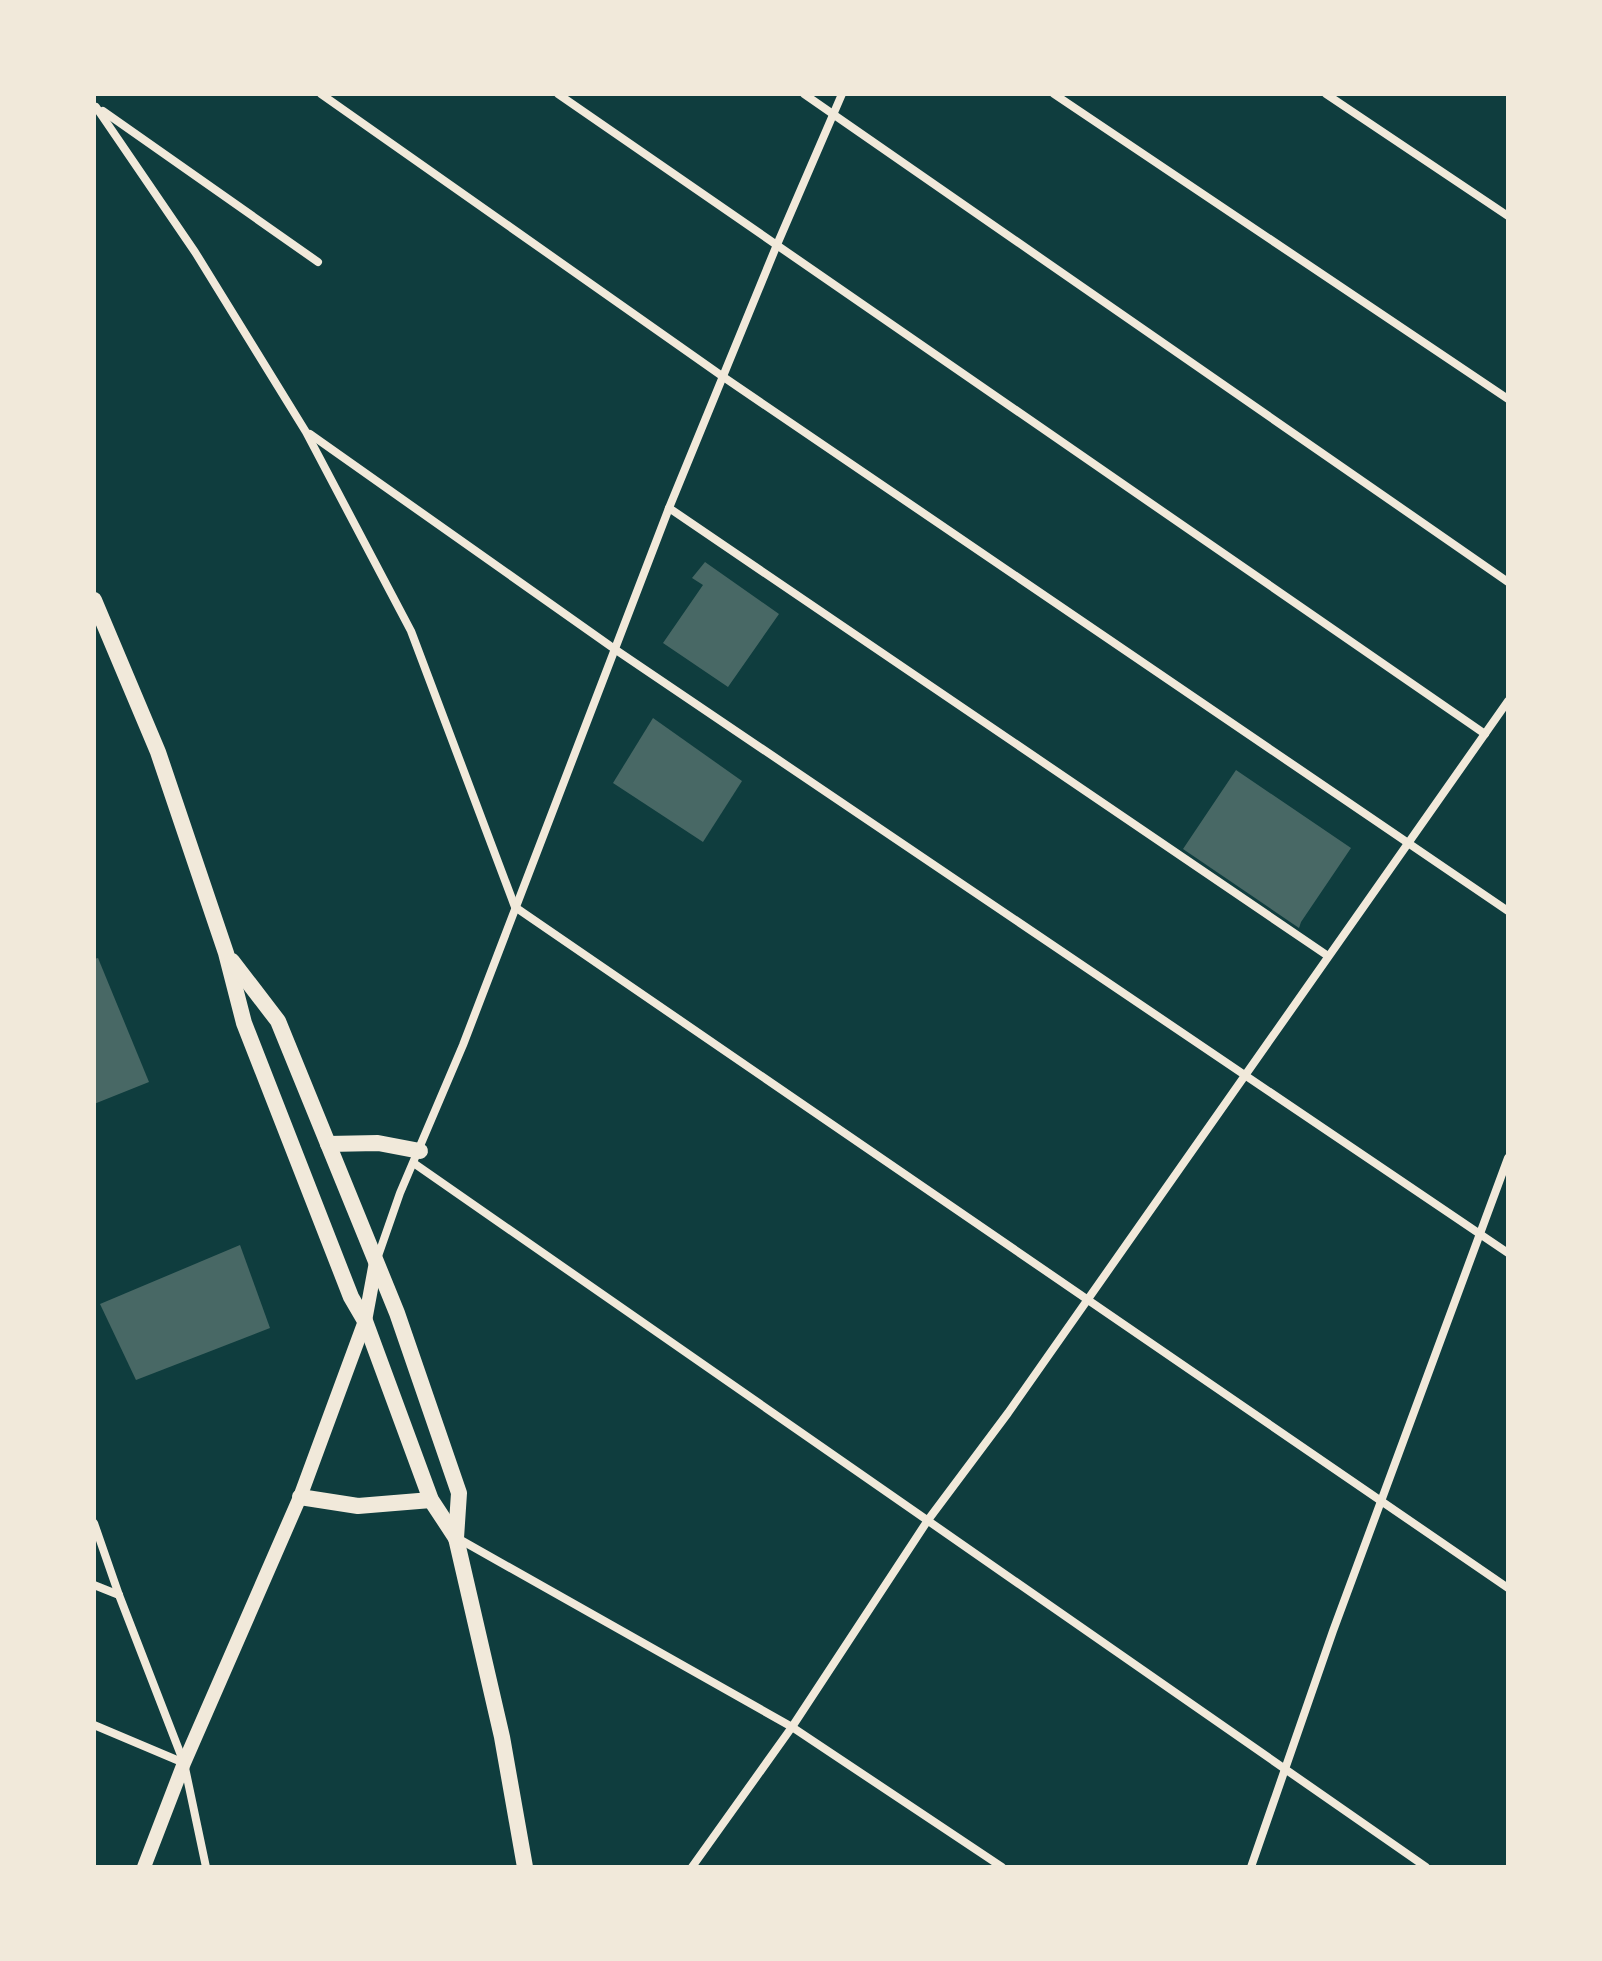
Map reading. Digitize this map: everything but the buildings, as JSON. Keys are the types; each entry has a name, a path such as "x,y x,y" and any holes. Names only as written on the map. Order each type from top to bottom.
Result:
{"main road":[{"path":"94,600 158,752 226,953 244,1023 351,1297 365,1321 431,1500 456,1538"},
{"path":"226,953 278,1021 405,1333 459,1493 456,1538 502,1737 525,1867"},
{"path":"328,1144 378,1143 417,1157"},
{"path":"300,1497 358,1506 431,1500"}],"street":[{"path":"321,94 722,376 1508,911"},
{"path":"558,94 1485,734"},
{"path":"804,94 1508,582"},
{"path":"144,1867 184,1763 300,1497 365,1321 376,1262 389,1226 669,508 842,94"},
{"path":"1054,94 1508,399"},
{"path":"1326,94 1508,216"},
{"path":"95,106 318,262"},
{"path":"95,106 195,252 306,432 411,631 515,907 1508,1588"},
{"path":"306,432 616,650 1508,1253"},
{"path":"669,508 1328,956"},
{"path":"692,1867 792,1727 928,1520 1088,1300 1508,701"},
{"path":"417,1157 928,1520 1426,1867"},
{"path":"1251,1867 1508,1158"},
{"path":"94,1523 184,1763 206,1867"},
{"path":"456,1538 792,1727 1002,1867"},
{"path":"94,1585 119,1595"},
{"path":"94,1725 184,1763"}]}
